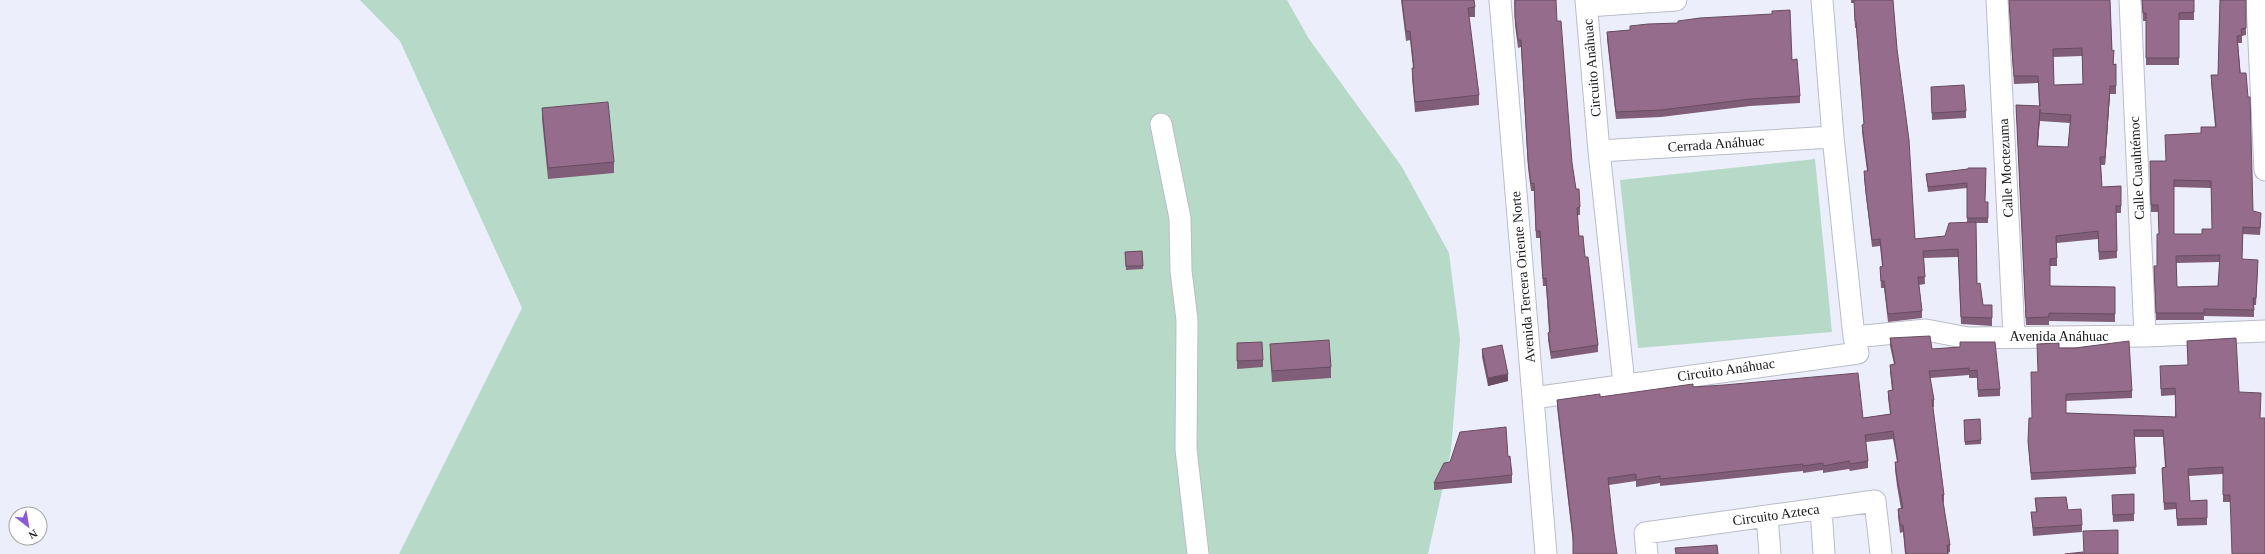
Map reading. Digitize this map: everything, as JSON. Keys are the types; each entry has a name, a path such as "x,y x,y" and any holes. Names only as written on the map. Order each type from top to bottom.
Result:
{"street":[{"name":"Avenida Tercera Oriente Norte","path":"1500,0 1546,554"},
{"path":"1586,3 1676,0"},
{"name":"Circuito Anáhuac","path":"1586,3 1599,151 1624,384 1858,353 1854,337 1832,137 1822,0"},
{"name":"Calle Moctezuma","path":"1997,0 2014,336"},
{"name":"Calle Cuauhtémoc","path":"2130,0 2145,336"},
{"path":"2257,0 2265,170"},
{"path":"1161,124 1180,218 1181,271 1186,320 1186,449 1198,554"},
{"name":"Cerrada Anáhuac","path":"1599,151 1832,137"},
{"name":"Avenida Anáhuac","path":"1854,337 1926,330 1968,338 2014,336 2145,336 2265,331"},
{"path":"1533,398 1624,384"},
{"name":"Circuito Azteca","path":"1647,554 1645,533 1875,502 1881,554"},
{"path":"1821,509 1824,554"},
{"path":"1767,516 1770,554"}],"green space":[{"path":"360,0 1287,0 1309,39 1402,167 1449,253 1460,340 1451,451 1428,554 399,554 522,308 400,41"},
{"path":"1815,159 1832,332 1638,348 1620,180"}],"building":[{"path":"1402,0 1474,0 1475,7 1468,8 1479,95 1415,102 1412,68 1414,68 1410,31 1406,31"},
{"path":"1515,0 1556,0 1557,21 1561,21 1572,163 1576,189 1579,189 1580,207 1577,208 1579,236 1583,236 1585,257 1588,257 1598,345 1551,352 1548,333 1550,332 1546,278 1543,279 1540,231 1536,231 1534,183 1531,184 1528,160 1521,40 1518,40 1515,17"},
{"path":"1854,0 1893,0 1897,49 1909,140 1915,239 1945,236 1949,223 1976,222 1977,284 1980,283 1983,305 1992,305 1992,318 1961,317 1958,249 1923,251 1925,277 1918,277 1922,311 1888,314 1884,281 1881,281 1880,267 1883,266 1880,239 1872,240 1866,193 1864,171 1868,171 1862,125 1864,124"},
{"path":"2009,0 2110,0 2112,51 2114,50 2113,65 2116,64 2116,86 2110,86 2105,157 2100,157 2102,187 2121,186 2121,206 2116,206 2117,251 2099,252 2098,231 2056,236 2057,258 2050,259 2050,286 2115,287 2115,314 2049,313 2049,317 2026,318 2016,105 2040,106 2038,76 2014,76","holes":["2082,48 2083,84 2054,85 2053,49","2040,109 2040,113 2071,115 2068,147 2037,146"]},
{"path":"2142,0 2194,0 2194,12 2179,13 2179,58 2146,58 2146,13 2143,13"},
{"path":"2220,0 2246,0 2246,28 2241,29 2242,35 2237,36 2240,73 2246,73 2248,97 2250,97 2253,211 2261,213 2260,228 2243,227 2242,259 2258,260 2256,298 2253,298 2254,310 2204,309 2204,313 2156,313 2154,266 2157,266 2157,234 2159,234 2158,205 2151,205 2150,161 2166,161 2165,135 2201,133 2201,127 2216,127 2211,75 2218,75","holes":["2174,180 2211,181 2212,229 2202,229 2202,234 2174,234","2220,255 2218,286 2177,287 2176,256"]},
{"path":"1790,10 1792,60 1797,59 1800,96 1750,99 1661,110 1616,112 1607,32 1630,30 1630,26 1678,23 1678,21 1700,18 1772,14 1772,11"},
{"path":"1964,85 1966,111 1932,113 1931,87"},
{"path":"608,102 614,162 548,168 542,108"},
{"path":"1968,168 1986,168 1985,202 1988,202 1988,218 1967,218 1967,183 1928,187 1926,174"},
{"path":"1142,251 1143,266 1126,266 1125,252"},
{"path":"1930,336 1932,349 1960,347 1960,342 1995,342 2000,389 1978,390 1977,370 1969,371 1969,368 1929,371 1934,400 1932,400 1944,495 1942,495 1950,545 1947,545 1948,554 1906,554 1903,525 1900,525 1898,509 1903,508 1897,478 1895,462 1898,462 1893,431 1865,435 1868,461 1850,464 1849,461 1823,466 1823,463 1803,466 1803,464 1660,479 1660,476 1636,480 1636,474 1608,478 1617,554 1573,554 1573,536 1557,400 1600,394 1600,397 1693,384 1693,387 1724,385 1858,373 1863,418 1891,414 1888,391 1893,390 1890,365 1895,364 1890,338"},
{"path":"2236,338 2239,392 2261,393 2260,418 2265,418 2265,554 2232,554 2230,495 2223,495 2223,467 2188,469 2190,501 2207,500 2207,518 2177,519 2176,503 2164,503 2162,468 2166,467 2163,430 2134,430 2136,467 2031,473 2028,441 2029,418 2032,418 2031,372 2038,372 2037,344 2059,343 2059,348 2075,348 2129,341 2132,391 2066,394 2066,413 2176,417 2175,388 2161,389 2160,366 2188,365 2187,341"},
{"path":"1329,340 1331,367 1272,371 1270,344"},
{"path":"1262,342 1263,360 1237,361 1237,343"},
{"path":"1502,345 1508,374 1488,378 1482,349"},
{"path":"1980,419 1981,440 1965,442 1964,420"},
{"path":"1506,427 1508,457 1510,456 1512,475 1434,483 1444,463 1450,462 1460,432"},
{"path":"2134,494 2134,514 2113,515 2112,495"},
{"path":"2066,497 2068,510 2081,509 2082,525 2033,528 2031,512 2037,512 2035,498"},
{"path":"2118,530 2118,554 2084,554 2083,531"},
{"path":"1717,545 1718,554 1676,554 1675,548"},
{"path":"2083,552 2083,554 2065,554"}]}
